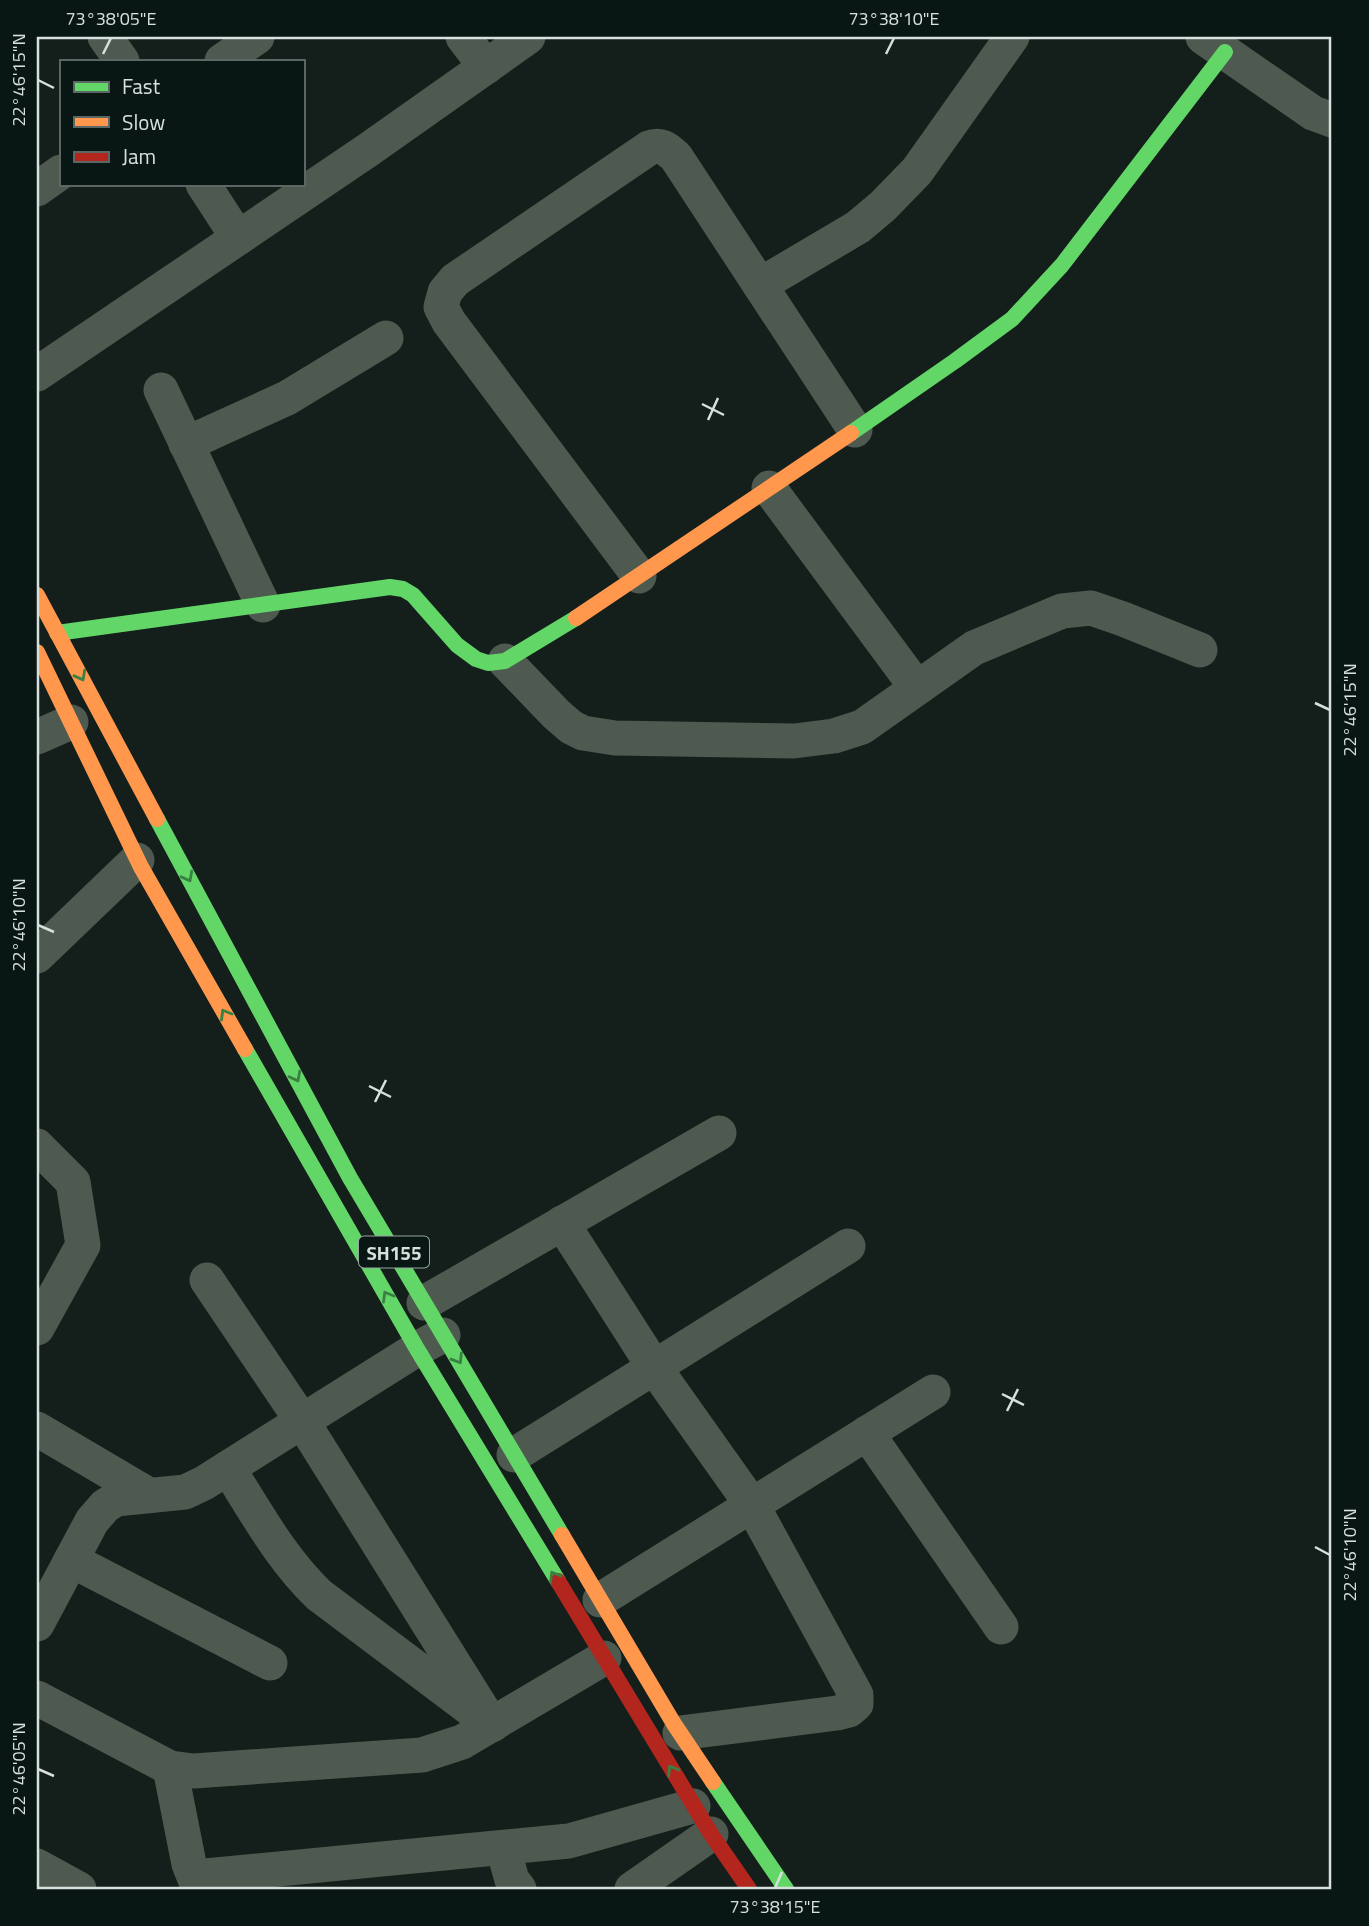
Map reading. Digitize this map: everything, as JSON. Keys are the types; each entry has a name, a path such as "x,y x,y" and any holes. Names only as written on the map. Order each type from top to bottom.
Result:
{"main road":[{"path":"57,633 390,587 403,589 413,595 457,645 476,659 488,663 505,661 639,576 855,430 1012,319 1062,265 1214,44"},
{"name":"SH155","path":"37,595 350,1178 424,1303 430,1342 514,1455 680,1732 786,1889"},
{"name":"SH155","path":"37,652 137,860 430,1342 604,1658 702,1820 749,1889"}],"street":[{"path":"105,37 121,60"},
{"path":"223,60 257,37"},
{"path":"463,37 486,67"},
{"path":"37,374 369,150 528,37"},
{"path":"760,285 858,227 883,206 917,170 1012,37"},
{"path":"1214,44 1314,113 1332,121"},
{"path":"639,576 449,323 441,307 445,292 455,280 655,146 665,147 676,157 855,430"},
{"path":"37,189 60,173"},
{"path":"204,186 238,238"},
{"path":"186,444 287,398 386,338"},
{"path":"161,390 263,605"},
{"path":"769,488 917,688"},
{"path":"505,661 556,714 583,733 615,738 794,741 834,736 862,727 974,648 1062,611 1091,608 1200,650"},
{"path":"37,737 71,722"},
{"path":"40,958 137,860"},
{"path":"424,1303 719,1133"},
{"path":"37,1146 73,1182 83,1245 37,1328"},
{"path":"562,1223 654,1367 752,1505 856,1695 856,1704 849,1710 837,1713 680,1732"},
{"path":"514,1455 848,1246"},
{"path":"206,1280 302,1421 492,1725"},
{"path":"37,1624 92,1521 105,1506 116,1499 185,1492 204,1483 430,1342"},
{"path":"600,1600 933,1392"},
{"path":"37,1429 149,1495"},
{"path":"867,1433 1001,1627"},
{"path":"228,1468 284,1556 303,1580 492,1725"},
{"path":"71,1560 270,1663"},
{"path":"37,1698 170,1768 194,1771 422,1755 462,1742 604,1658"},
{"path":"170,1768 189,1864 197,1883 569,1841 702,1820"},
{"path":"632,1889 702,1820"},
{"path":"503,1847 512,1880 519,1889"},
{"path":"37,1866 79,1889"}],"traffic: fast":[{"path":"851,433 1012,319 1062,265 1225,52"},
{"path":"57,633 390,587 403,589 413,595 457,645 476,659 488,663 505,661 576,618"},
{"path":"157,819 350,1178 562,1535"},
{"path":"245,1049 417,1349 558,1581"},
{"path":"713,1782 786,1889"}],"traffic: slow":[{"path":"576,618 851,433"},
{"path":"37,595 157,819"},
{"path":"37,652 141,867 245,1049"},
{"path":"562,1535 674,1724 713,1782"}],"traffic: jam":[{"path":"558,1581 711,1834 749,1889"}]}
